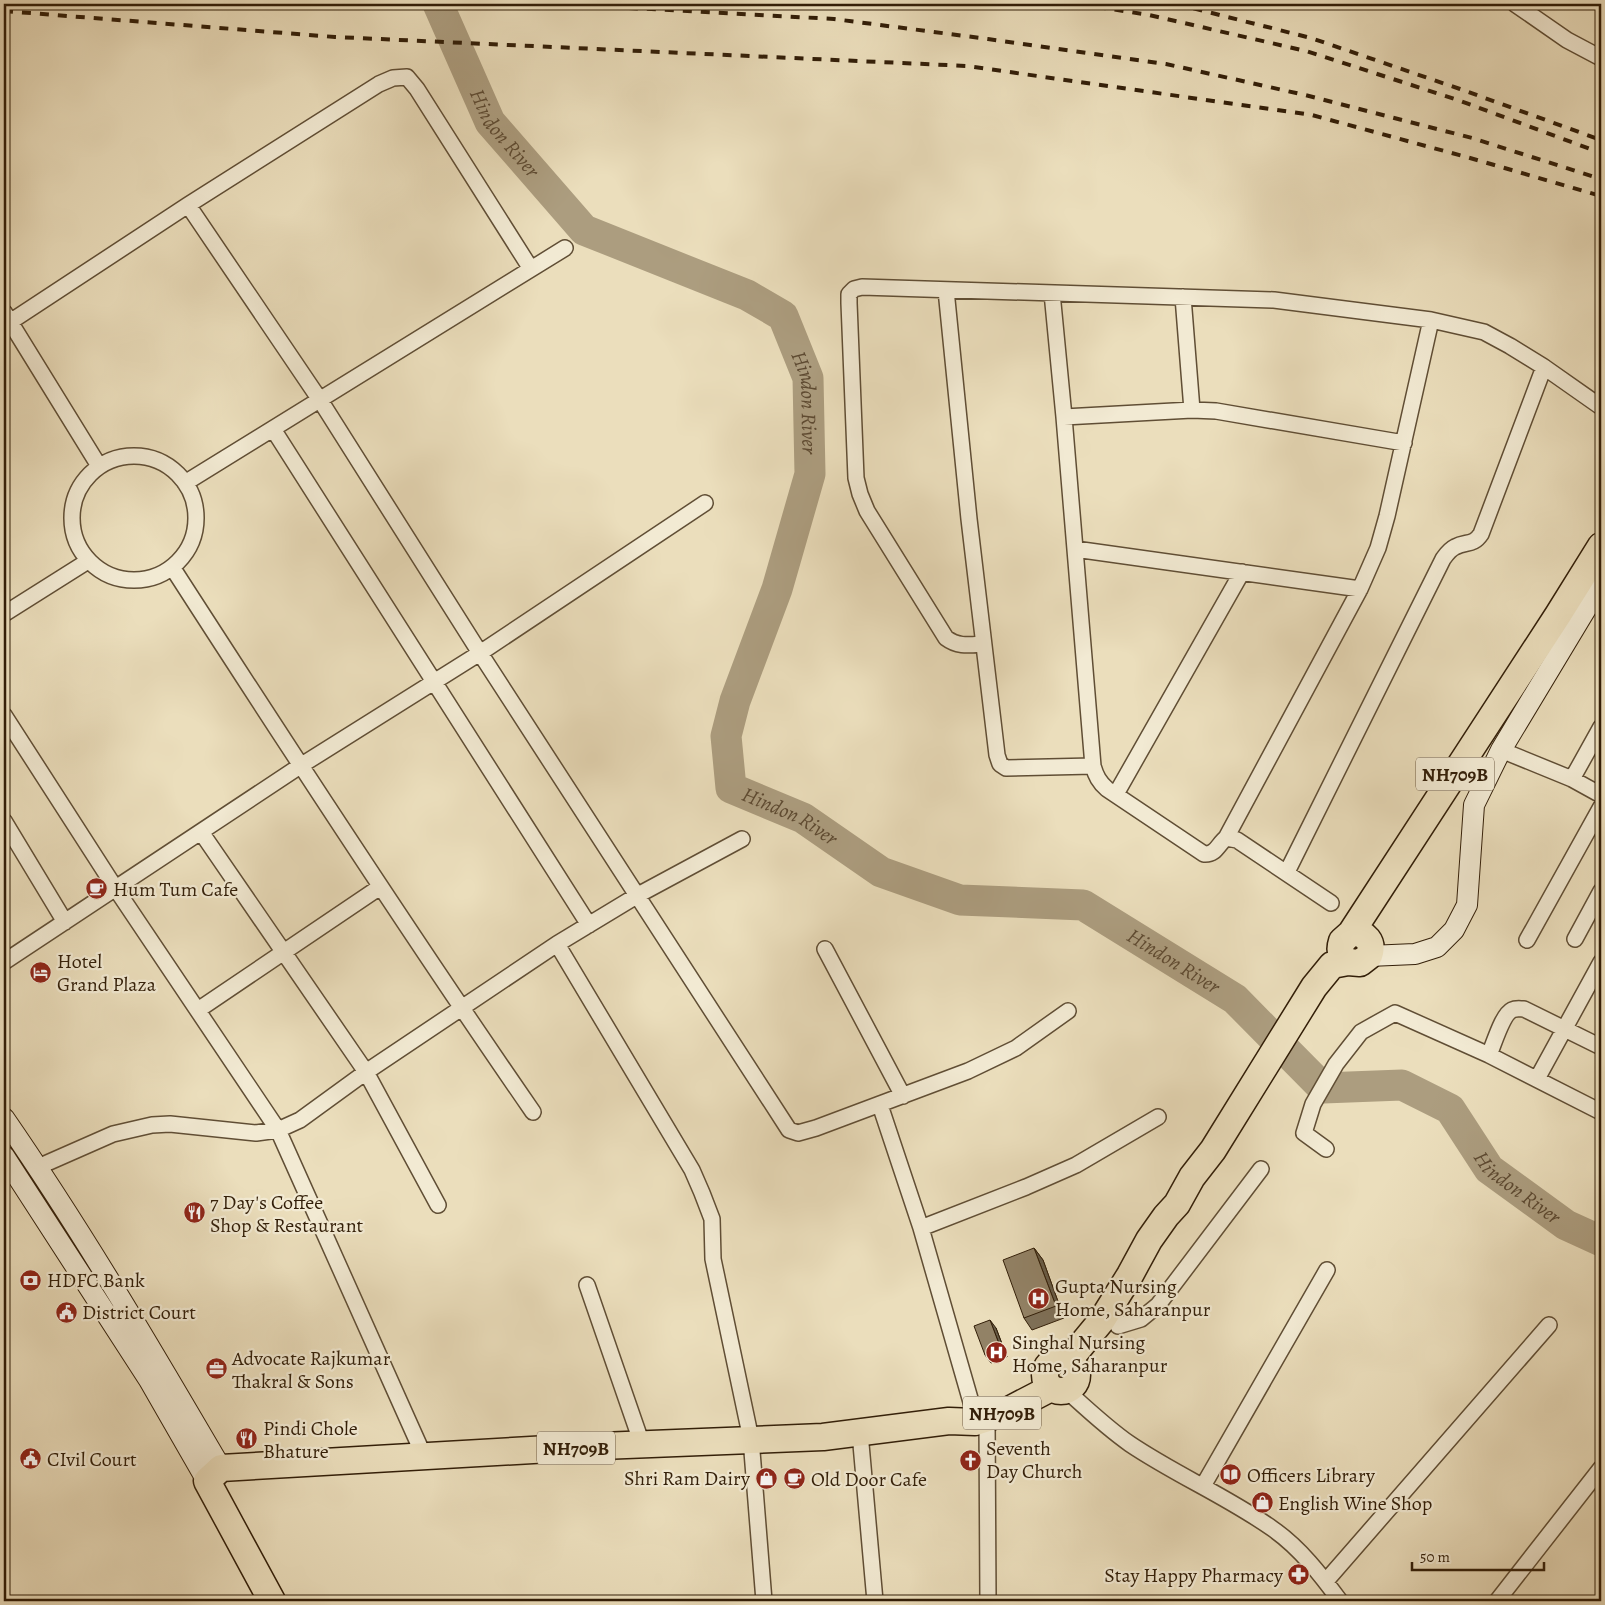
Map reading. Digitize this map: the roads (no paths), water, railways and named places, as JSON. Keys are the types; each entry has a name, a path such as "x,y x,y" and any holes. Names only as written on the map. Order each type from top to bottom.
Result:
{"highway":[{"name":"NH709B","path":"1358,959 1343,958 1340,952 1342,940 1351,933 1601,546"},
{"name":"NH709B","path":"1061,1377 1102,1320 1130,1276 1149,1240 1213,1150 1314,987 1332,965 1358,959"},
{"name":"NH709B","path":"214,1475 424,1456 642,1444 824,1437 949,1421 980,1414 1003,1413 1061,1377 1110,1337 1118,1326 1163,1243 1176,1204"},
{"path":"214,1475 272,1601"},
{"path":"214,1475 291,1601"}],"main road":[{"path":"1358,959 1415,954 1437,947 1454,930 1467,905 1474,805 1501,750 1601,584"},
{"path":"4,1118 38,1167 163,1369 214,1475"},
{"path":"5,1161 214,1475"}],"street":[{"path":"1515,4 1567,40 1601,58"},
{"path":"99,466 7,317 379,84 393,78 407,77 417,89 531,269"},
{"path":"188,205 320,400 480,653 789,1130 798,1133 816,1128 968,1071 1016,1048 1068,1011"},
{"path":"186,483 565,248"},
{"path":"984,644 954,644 946,638 867,511 860,494 856,478 849,294 854,289 862,287 1283,300 1432,320 1484,332 1544,367 1601,407"},
{"path":"946,290 969,519 997,755 1000,764 1006,768 1093,766"},
{"path":"1052,293 1093,766 1100,783 1204,854 1213,852 1221,841 1226,838 1360,589 1378,548 1432,320"},
{"path":"1183,297 1192,410"},
{"path":"1288,872 1443,560 1449,551 1456,546 1471,543 1481,534 1544,367"},
{"path":"1064,417 1192,410 1238,413 1404,443"},
{"path":"272,429 589,925"},
{"path":"136,456 155,459 172,469 186,483 193,500 196,518 193,536 185,552 172,567 157,576 138,580 120,579 102,572 88,561 76,543 71,522 74,500 83,481 99,466 117,458 136,456"},
{"path":"4,962 300,766 480,653 705,503"},
{"path":"1075,549 1360,589"},
{"path":"4,614 88,561"},
{"path":"172,567 300,766 461,1008 533,1112"},
{"path":"1116,794 1242,572"},
{"path":"4,715 116,889 278,1130 424,1456"},
{"path":"1572,779 1601,727"},
{"path":"1501,750 1572,779 1601,795"},
{"path":"1527,940 1601,807"},
{"path":"4,821 65,922"},
{"path":"201,832 366,1072 438,1205"},
{"path":"1226,838 1237,840 1288,872 1331,903"},
{"path":"38,1167 114,1134 152,1125 170,1124 256,1133 278,1130 300,1120 366,1072 557,944 638,895 742,839"},
{"path":"198,1010 380,886"},
{"path":"1575,939 1601,891"},
{"path":"557,944 692,1170 712,1219 713,1259 751,1439 764,1601"},
{"path":"825,949 903,1096"},
{"path":"1537,1079 1601,962"},
{"path":"1489,1055 1506,1015 1517,1008 1524,1009 1601,1047"},
{"path":"1326,1150 1304,1133 1313,1104 1336,1064 1361,1032 1395,1013 1489,1055 1601,1112"},
{"path":"880,1104 980,1414 988,1601"},
{"path":"921,1228 1026,1187 1076,1164 1158,1117"},
{"path":"1118,1326 1141,1319 1158,1305 1260,1168"},
{"path":"1203,1486 1327,1270"},
{"path":"588,1285 642,1444"},
{"path":"1326,1581 1550,1325"},
{"path":"1061,1377 1095,1417 1129,1443 1275,1530 1306,1558 1340,1601"},
{"path":"860,1433 875,1601"},
{"path":"1497,1601 1601,1468"}],"waterway":[{"name":"Hindon River","path":"438,4 490,122 584,230 747,295 783,316 808,378 810,474 777,589 735,701 726,736 731,788 803,818 881,872 960,900 1083,905 1235,999 1323,1088 1402,1085 1450,1109 1489,1169 1566,1225 1601,1241"}],"railway":[{"path":"557,4 834,19 1166,64 1305,95 1472,138 1601,179"},
{"path":"1079,4 1149,15 1306,51 1458,100 1601,153"},
{"path":"1176,4 1311,38 1601,140"},
{"path":"4,11 335,37 967,66 1312,115 1601,196"}],"place":[{"name":"Hum Tum Cafe","path":"97,889"},
{"name":"Hotel Grand Plaza","path":"41,973"},
{"name":"7 Day's Coffee Shop & Restaurant","path":"194,1213"},
{"name":"HDFC Bank","path":"31,1280"},
{"name":"Gupta Nursing Home, Saharanpur","path":"1039,1298"},
{"name":"District Court","path":"66,1312"},
{"name":"Singhal Nursing Home, Saharanpur","path":"996,1353"},
{"name":"Advocate Rajkumar Thakral & Sons","path":"216,1369"},
{"name":"Pindi Chole Bhature","path":"247,1439"},
{"name":"CIvil Court","path":"31,1459"},
{"name":"Seventh Day Church","path":"970,1460"},
{"name":"Officers Library","path":"1231,1475"},
{"name":"Shri Ram Dairy","path":"766,1478"},
{"name":"Old Door Cafe","path":"795,1479"},
{"name":"English Wine Shop","path":"1262,1503"},
{"name":"Stay Happy Pharmacy","path":"1299,1575"}]}
